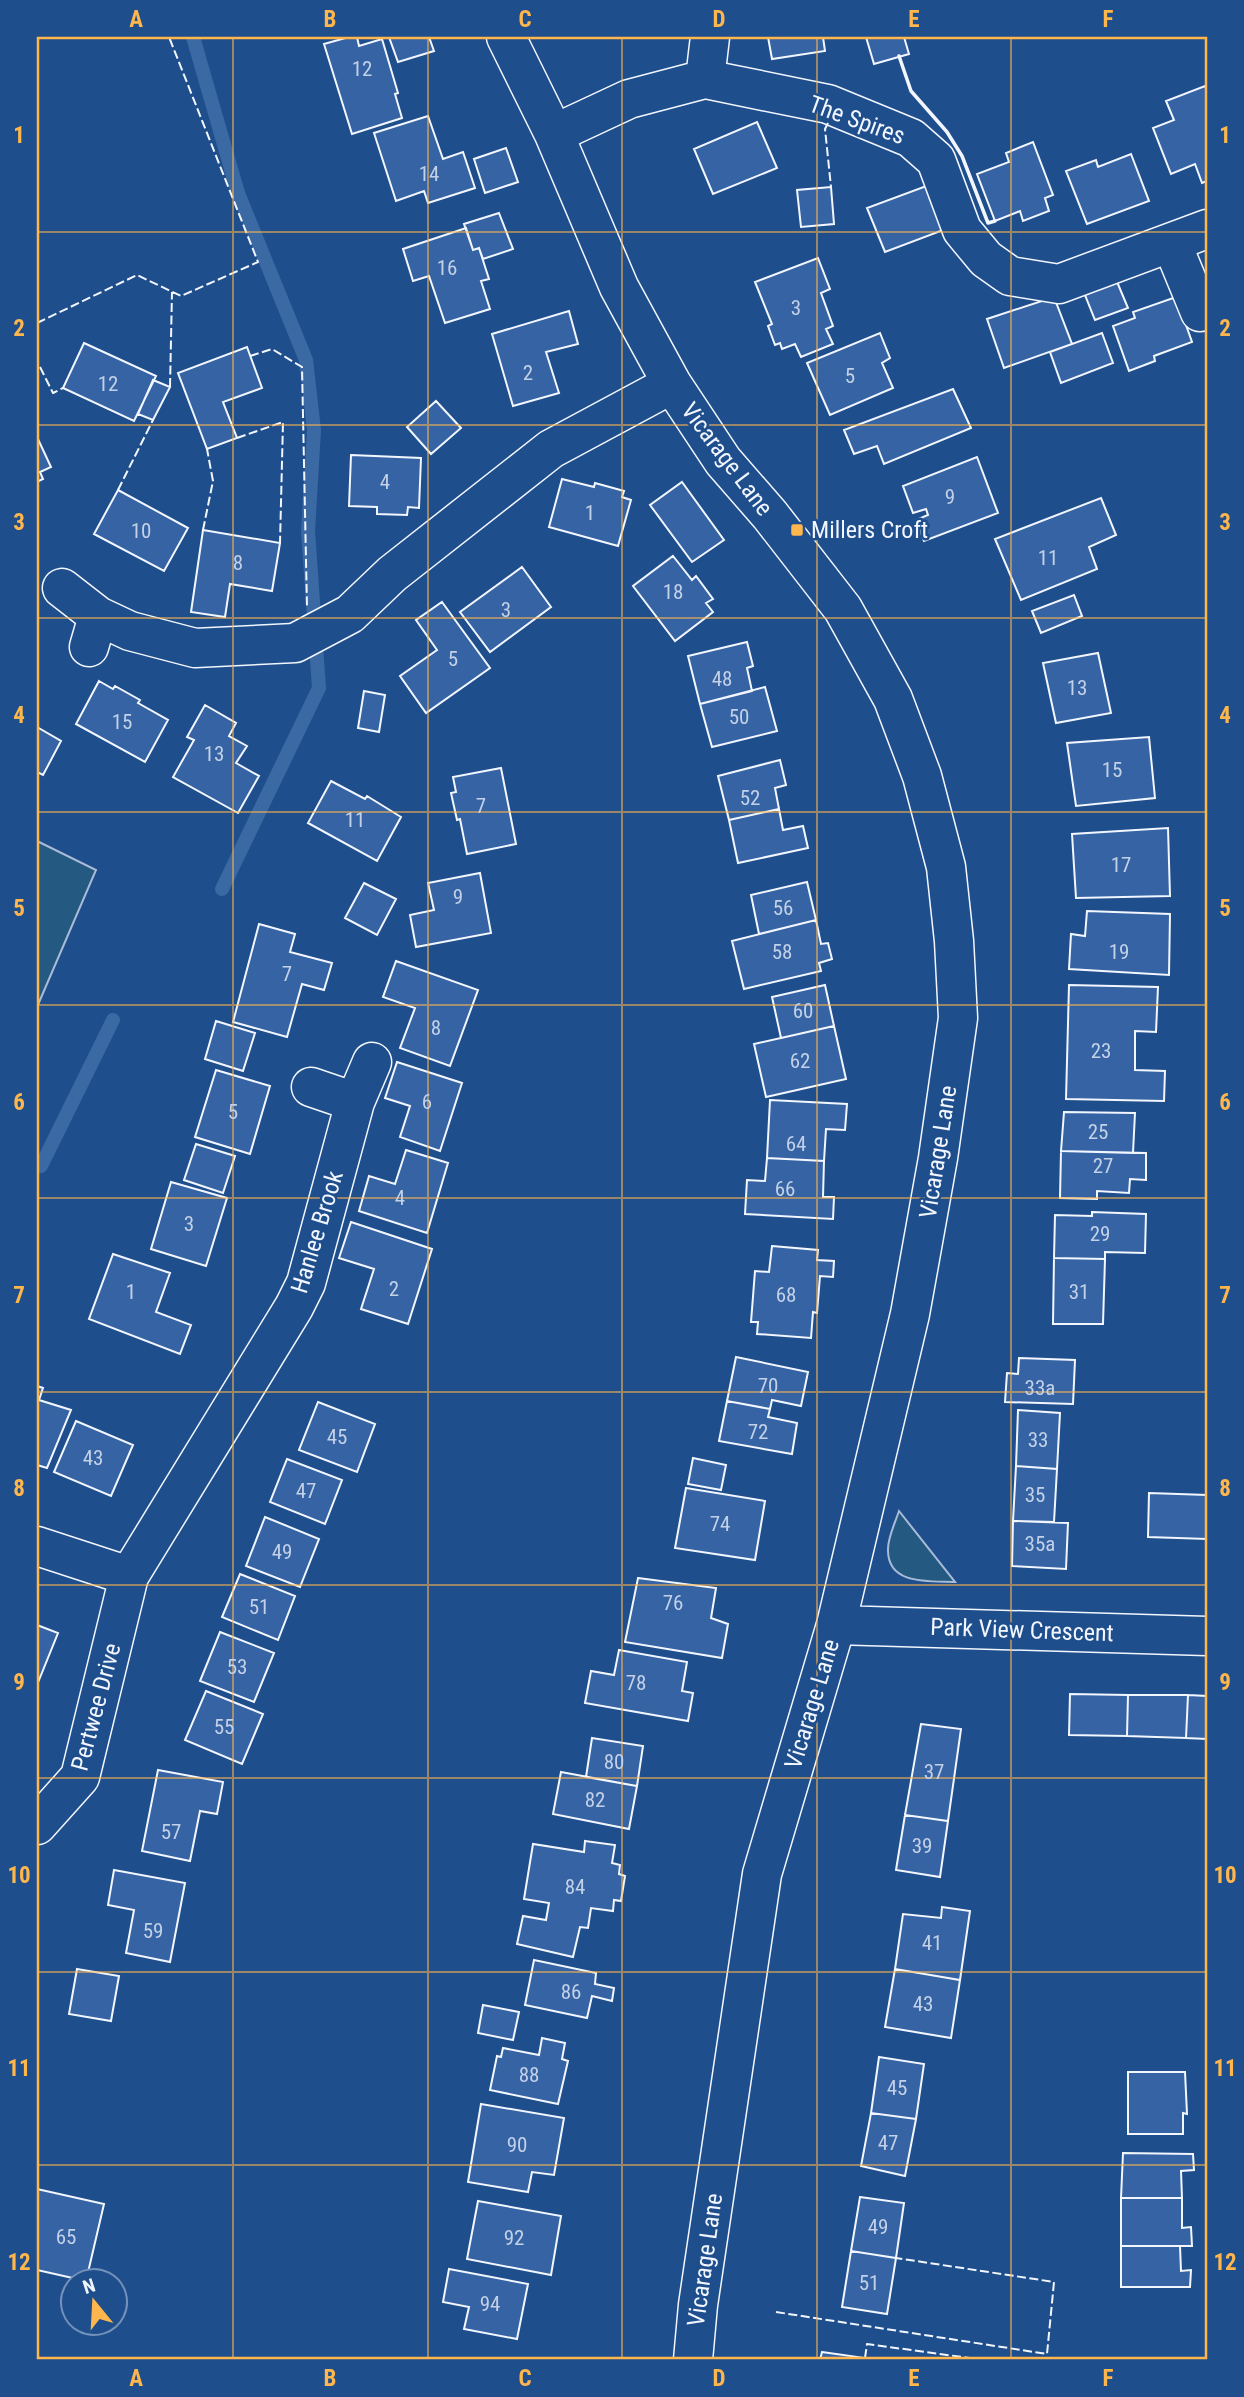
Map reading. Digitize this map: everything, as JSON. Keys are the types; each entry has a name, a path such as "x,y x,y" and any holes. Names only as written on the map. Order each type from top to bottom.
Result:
{"street":[{"name":"Vicarage Lane","path":"506,37 554,134 619,287 671,384 723,461 770,515 844,609 893,699 922,776 946,867 958,1018 939,1158 910,1314 836,1625 762,1874 698,2305 693,2360"},
{"path":"705,79 710,37"},
{"name":"The Spires","path":"554,134 629,99 705,79 828,104 911,138 936,160 962,230 986,259 1010,276 1059,284 1207,229"},
{"path":"1172,244 1200,312"},
{"path":"62,588 93,632 130,631 195,649 295,643 350,614 392,574 551,449 671,384"},
{"name":"Hanlee Brook","path":"241,1390 294,1307 306,1283 355,1102 372,1062"},
{"path":"311,1087 355,1102"},
{"name":"Pertwee Drive","path":"37,1825 80,1777 129,1576 241,1390"},
{"path":"37,1546 129,1576"},
{"name":"Park View Crescent","path":"836,1625 1207,1636"}],"shaded area":[{"path":"37,841 96,870 37,1007"},
{"path":"899,1511 955,1582 912,1579 895,1570 890,1561 888,1544"}],"building":[{"path":"357,37 359,46 382,39 398,93 395,94 402,118 352,134 324,44"},
{"path":"389,37 429,37 434,51 398,62"},
{"path":"768,37 823,37 825,51 772,59"},
{"path":"866,37 904,37 909,54 874,64"},
{"path":"1205,86 1207,181 1202,183 1195,164 1171,174 1153,128 1174,120 1166,101"},
{"path":"428,116 443,159 463,152 475,188 428,203 424,191 396,201 374,133"},
{"path":"757,122 777,168 713,194 694,149"},
{"path":"1033,142 1053,195 1045,198 1049,211 1023,221 1020,211 995,221 977,174 1009,162 1006,153"},
{"path":"506,148 518,182 485,193 474,159"},
{"path":"1131,154 1149,201 1087,224 1066,171 1096,160 1098,167"},
{"path":"929,185 946,229 885,252 867,208"},
{"path":"831,187 834,224 801,227 797,190"},
{"path":"499,213 513,249 483,259 479,248 473,250 464,224"},
{"path":"466,228 473,250 479,248 489,279 481,281 490,309 445,323 429,276 413,281 403,249"},
{"path":"818,258 830,289 821,293 833,326 826,329 833,344 801,357 795,344 782,349 780,343 775,345 768,326 772,324 755,282"},
{"path":"1115,277 1128,308 1095,320 1083,290"},
{"path":"1054,297 1072,344 1004,368 987,319"},
{"path":"1176,297 1192,342 1154,356 1155,361 1129,371 1113,326 1135,318 1133,312"},
{"path":"569,311 578,344 546,352 559,393 513,406 492,334"},
{"path":"880,333 890,358 882,363 893,388 830,415 807,363"},
{"path":"1102,333 1113,363 1061,383 1050,352"},
{"path":"84,343 156,376 134,421 63,388"},
{"path":"247,347 262,388 223,402 237,438 207,449 178,373"},
{"path":"153,380 170,387 153,420 138,414"},
{"path":"953,389 971,428 884,464 877,446 854,454 844,430"},
{"path":"436,401 461,428 431,454 407,427"},
{"path":"37,437 51,467 40,472 43,479 37,482"},
{"path":"351,455 421,458 419,508 408,507 407,515 377,514 377,507 349,506"},
{"path":"977,457 998,513 924,541 916,520 928,515 926,509 913,513 903,486"},
{"path":"562,479 594,487 595,483 624,491 622,497 631,500 618,546 549,527"},
{"path":"682,482 724,540 692,562 650,505"},
{"path":"118,490 188,528 164,571 94,534"},
{"path":"1101,498 1116,535 1089,547 1097,569 1021,600 995,539"},
{"path":"203,530 280,543 272,591 230,584 225,617 191,612"},
{"path":"673,556 692,580 696,576 713,599 706,603 713,612 675,641 633,586"},
{"path":"522,567 551,607 490,652 460,612"},
{"path":"1074,595 1082,616 1041,633 1032,611"},
{"path":"442,602 490,668 426,713 400,676 437,650 416,620"},
{"path":"747,642 753,666 747,668 752,691 700,704 688,656"},
{"path":"1098,653 1111,713 1056,723 1043,663"},
{"path":"99,681 113,689 115,686 140,700 138,703 168,720 145,762 76,724"},
{"path":"765,687 777,731 712,747 700,704"},
{"path":"364,691 385,695 379,732 358,728"},
{"path":"205,705 236,723 229,736 247,746 236,763 259,776 238,813 173,777 194,740 187,737"},
{"path":"37,727 61,741 43,775 37,772"},
{"path":"1149,737 1155,798 1076,806 1067,743"},
{"path":"780,760 786,785 775,788 779,809 729,820 718,776"},
{"path":"501,768 516,844 467,854 460,819 457,820 451,793 456,792 453,777"},
{"path":"331,781 365,799 367,796 401,817 377,861 308,823"},
{"path":"779,809 783,830 803,826 808,848 738,863 729,820"},
{"path":"1168,828 1170,896 1076,898 1072,834"},
{"path":"480,873 491,933 416,947 410,915 434,910 428,883"},
{"path":"807,882 816,920 759,934 751,895"},
{"path":"364,883 396,899 377,935 345,918"},
{"path":"1087,911 1170,914 1169,975 1069,969 1071,934 1085,936"},
{"path":"816,920 821,944 828,943 832,959 819,963 821,971 744,989 732,941"},
{"path":"259,924 295,934 290,952 332,963 324,990 302,984 287,1037 233,1022"},
{"path":"396,961 478,990 450,1066 400,1048 415,1008 383,997"},
{"path":"825,985 834,1026 781,1038 772,997"},
{"path":"1069,985 1158,987 1156,1032 1135,1031 1135,1070 1165,1071 1164,1101 1066,1099"},
{"path":"216,1021 255,1033 243,1071 205,1059"},
{"path":"834,1026 846,1079 766,1097 754,1044"},
{"path":"397,1062 462,1083 440,1151 400,1137 410,1106 385,1098"},
{"path":"216,1070 270,1086 250,1154 195,1137"},
{"path":"770,1100 847,1104 845,1130 826,1129 824,1161 767,1158"},
{"path":"1064,1112 1135,1113 1133,1153 1061,1151"},
{"path":"196,1144 235,1156 223,1193 184,1180"},
{"path":"406,1150 448,1163 427,1233 359,1211 369,1176 395,1184"},
{"path":"1061,1151 1146,1153 1146,1180 1130,1179 1129,1193 1097,1191 1097,1199 1060,1198"},
{"path":"767,1158 824,1161 823,1197 834,1197 833,1219 745,1214 747,1180 765,1181"},
{"path":"171,1182 227,1198 206,1266 151,1249"},
{"path":"1092,1212 1146,1214 1145,1253 1105,1252 1105,1259 1054,1258 1055,1215 1092,1216"},
{"path":"351,1222 432,1249 408,1324 361,1309 374,1269 339,1258"},
{"path":"772,1246 818,1250 817,1260 834,1261 833,1277 820,1276 817,1313 813,1312 811,1338 757,1334 758,1322 751,1322 755,1271 769,1272"},
{"path":"113,1254 170,1273 156,1312 191,1325 180,1354 89,1319"},
{"path":"1054,1258 1105,1259 1103,1324 1053,1324"},
{"path":"736,1357 808,1372 801,1406 772,1400 770,1409 727,1401"},
{"path":"1019,1358 1075,1360 1073,1404 1005,1402 1007,1373 1018,1374"},
{"path":"37,1386 43,1388 39,1400 71,1410 47,1468 37,1465"},
{"path":"727,1401 770,1409 768,1417 797,1423 792,1454 719,1441"},
{"path":"318,1402 375,1424 357,1472 299,1450"},
{"path":"1018,1410 1060,1413 1057,1469 1016,1466"},
{"path":"76,1421 133,1445 111,1496 54,1472"},
{"path":"693,1458 726,1465 721,1490 688,1484"},
{"path":"287,1459 342,1480 325,1524 270,1502"},
{"path":"1016,1466 1057,1469 1054,1522 1013,1521"},
{"path":"686,1488 765,1501 755,1560 675,1548"},
{"path":"1149,1493 1207,1495 1207,1539 1148,1537"},
{"path":"265,1517 319,1539 300,1587 246,1566"},
{"path":"1013,1521 1068,1523 1066,1569 1012,1566"},
{"path":"240,1574 295,1596 278,1640 222,1617"},
{"path":"638,1578 716,1588 711,1618 728,1624 722,1658 625,1642"},
{"path":"37,1625 58,1633 37,1685"},
{"path":"220,1632 274,1653 254,1702 200,1681"},
{"path":"619,1650 687,1662 682,1691 693,1693 688,1721 585,1703 591,1671 614,1675"},
{"path":"206,1691 263,1714 242,1764 185,1740"},
{"path":"1070,1694 1128,1695 1127,1736 1069,1735"},
{"path":"1128,1695 1188,1695 1186,1738 1127,1736"},
{"path":"1188,1695 1207,1696 1207,1739 1186,1738"},
{"path":"921,1724 961,1729 948,1821 905,1815"},
{"path":"592,1738 643,1746 637,1786 586,1777"},
{"path":"158,1770 223,1782 217,1814 200,1811 190,1861 142,1851"},
{"path":"561,1772 637,1786 629,1829 553,1814"},
{"path":"905,1815 948,1821 940,1877 896,1870"},
{"path":"585,1841 615,1845 612,1863 620,1865 619,1874 625,1876 621,1901 614,1900 613,1911 591,1908 588,1928 580,1927 573,1957 517,1944 523,1916 546,1920 549,1903 524,1899 533,1844 584,1852"},
{"path":"114,1870 185,1883 170,1962 126,1953 134,1910 108,1905"},
{"path":"942,1907 970,1911 960,1980 895,1969 903,1914 941,1918"},
{"path":"534,1960 596,1973 595,1984 614,1988 612,2001 592,1996 587,2018 525,2005"},
{"path":"77,1969 119,1976 111,2021 69,2014"},
{"path":"895,1969 960,1980 951,2038 885,2027"},
{"path":"483,2005 519,2012 513,2040 478,2033"},
{"path":"542,2038 565,2043 562,2059 568,2061 558,2104 490,2090 497,2056 501,2057 503,2048 539,2055"},
{"path":"879,2057 924,2064 916,2119 871,2113"},
{"path":"1128,2072 1185,2072 1187,2114 1183,2113 1183,2134 1128,2134"},
{"path":"481,2104 564,2118 554,2175 532,2172 528,2192 468,2182"},
{"path":"871,2113 916,2119 905,2176 861,2166"},
{"path":"1123,2153 1193,2154 1194,2170 1181,2171 1182,2198 1121,2198"},
{"path":"37,2189 104,2204 89,2268 60,2268 60,2275 37,2270"},
{"path":"860,2197 904,2203 896,2258 851,2251"},
{"path":"1121,2198 1182,2198 1182,2228 1191,2227 1192,2246 1121,2246"},
{"path":"478,2201 561,2216 551,2275 467,2259"},
{"path":"1121,2246 1180,2246 1181,2271 1191,2270 1190,2287 1121,2287"},
{"path":"851,2251 896,2258 887,2314 842,2307"},
{"path":"449,2269 528,2284 517,2339 464,2329 469,2307 443,2302"},
{"path":"822,2352 865,2358 865,2360 820,2360"}],"waterway":[{"path":"193,37 238,193 306,360 314,430 308,531 319,688 222,889"},
{"path":"41,1166 113,1020"}],"fence":[{"path":"37,323 137,275 181,296 258,262 169,37"},
{"path":"828,123 825,129 831,187"},
{"path":"170,387 172,292"},
{"path":"250,356 272,349 302,367 307,608"},
{"path":"40,367 53,393 63,388"},
{"path":"118,490 153,420"},
{"path":"237,438 283,422 280,543"},
{"path":"203,530 213,481 207,449"},
{"path":"776,2312 1047,2354 1054,2282 896,2258"},
{"path":"865,2358 867,2344 984,2360"}],"wall":[{"path":"899,56 911,91 947,132 962,156 988,223 995,221"}],"place":[{"name":"Millers Croft","path":"797,530"}]}
